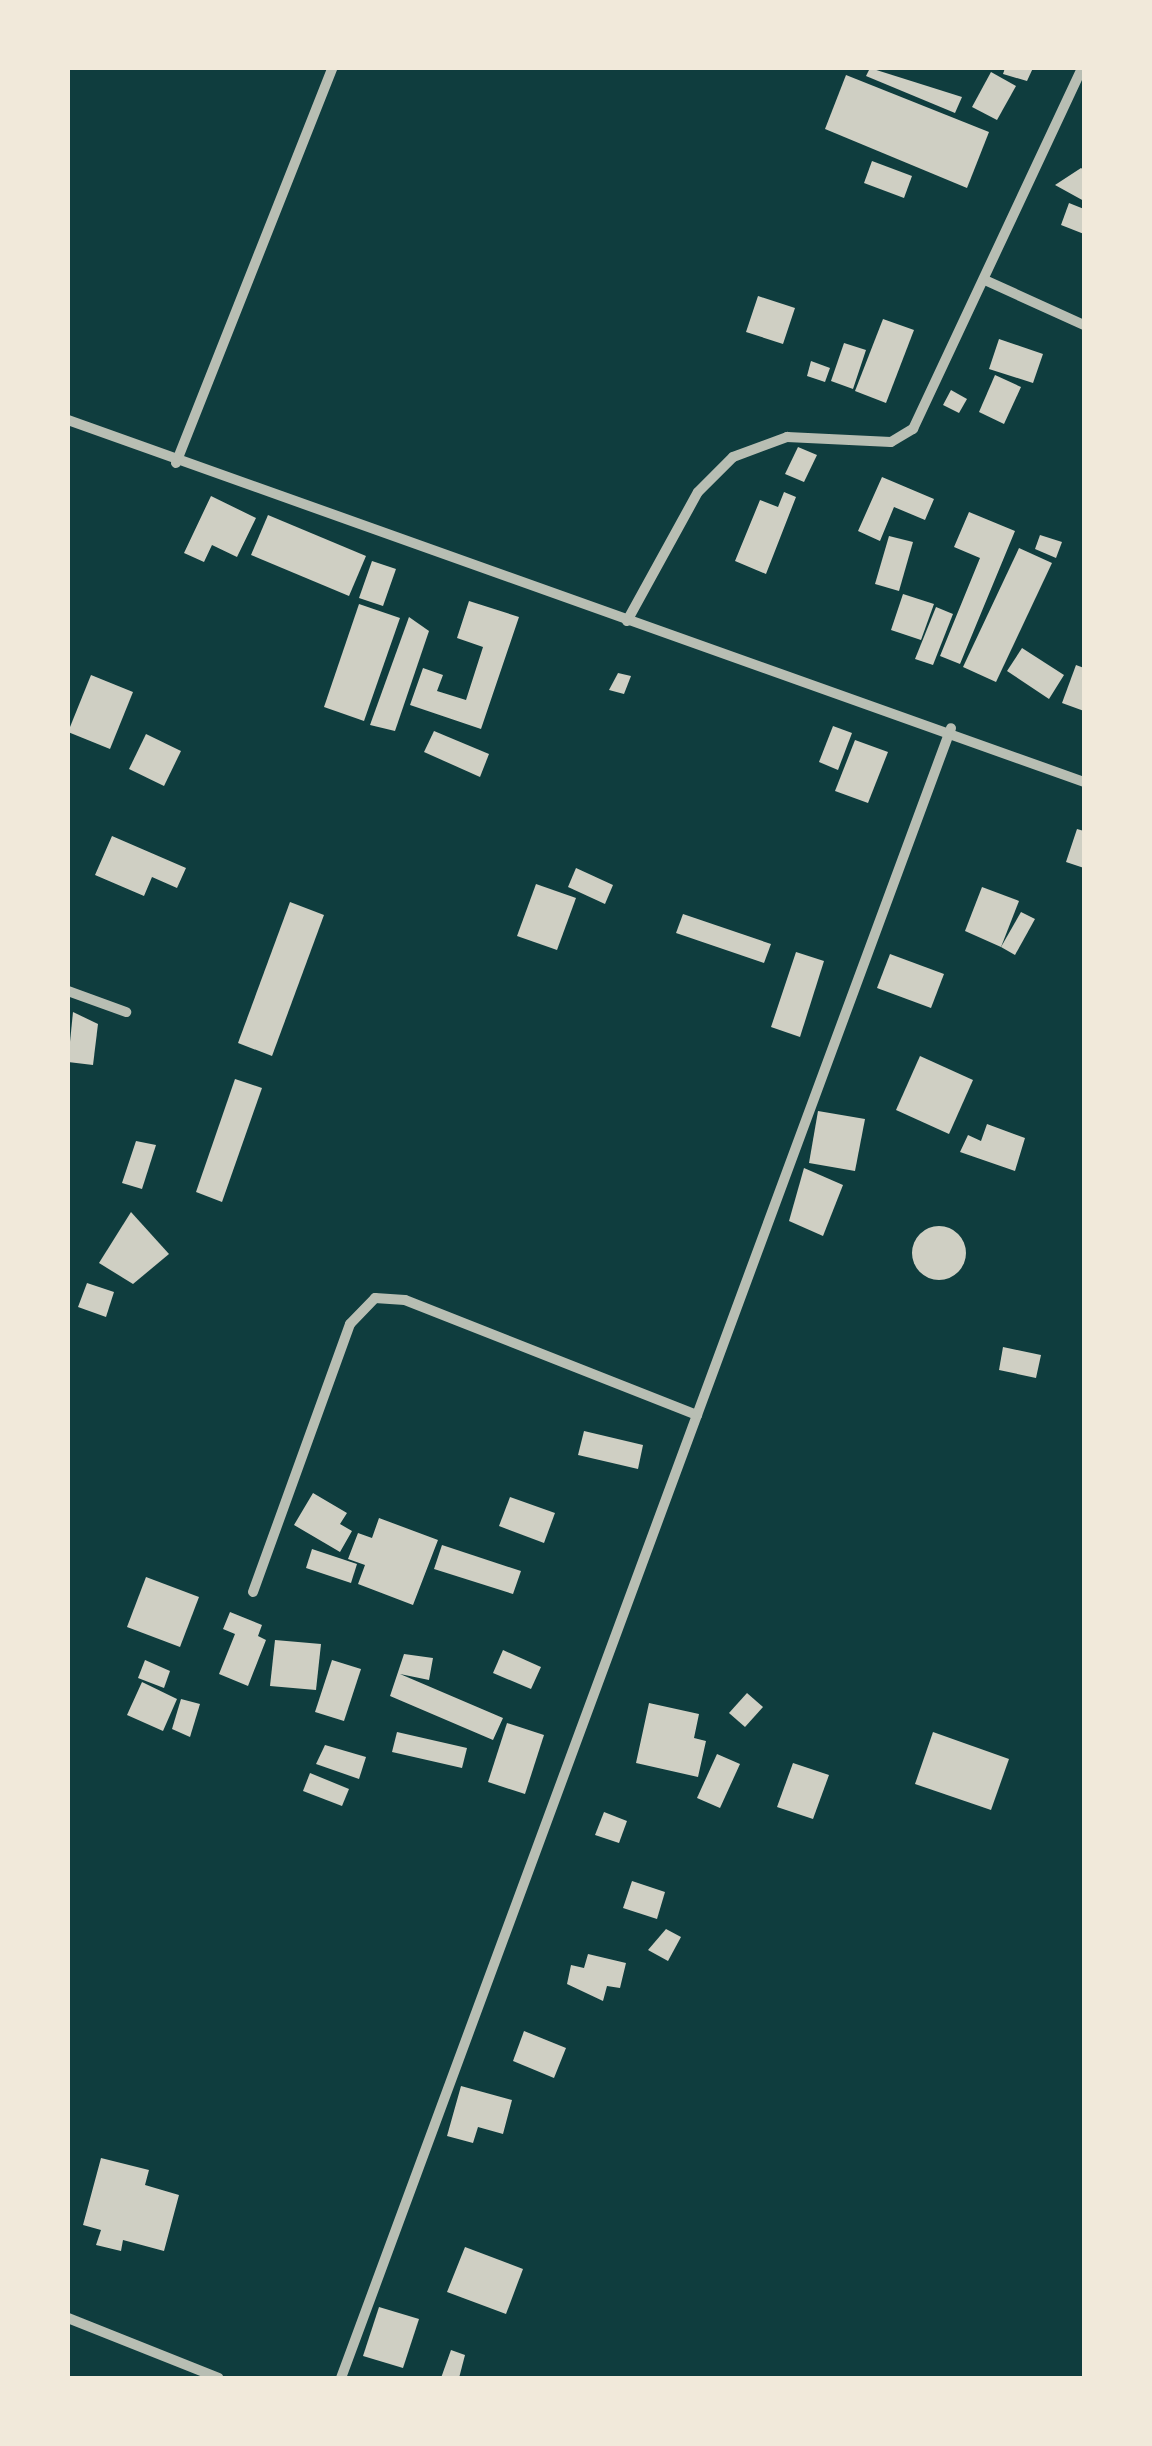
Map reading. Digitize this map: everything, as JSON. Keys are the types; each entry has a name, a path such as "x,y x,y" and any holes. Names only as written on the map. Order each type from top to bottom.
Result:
{"street":[{"path":"176,463 332,68"},
{"path":"628,621 698,492 733,457 787,437 891,442 913,430 987,280 1082,68"},
{"path":"987,280 1084,325"},
{"path":"68,420 176,463 628,621 950,728 1084,782"},
{"path":"341,2378 950,728"},
{"path":"68,991 126,1012"},
{"path":"253,1592 350,1324 375,1298 405,1300 696,1414"},
{"path":"68,2318 219,2378"}],"building":[{"path":"870,68 962,97 955,113 866,76"},
{"path":"1005,68 1033,68 1027,81 1003,74"},
{"path":"991,72 1016,86 997,120 972,107"},
{"path":"846,75 989,132 967,188 825,129"},
{"path":"872,161 912,176 904,198 864,183"},
{"path":"1081,168 1084,170 1084,201 1055,185"},
{"path":"1069,203 1084,209 1084,234 1061,225"},
{"path":"758,296 795,308 783,344 746,332"},
{"path":"883,319 914,330 886,403 855,391"},
{"path":"999,339 1043,354 1033,383 989,369"},
{"path":"844,343 866,350 853,389 831,381"},
{"path":"811,361 830,368 825,382 807,376"},
{"path":"995,375 1021,387 1004,424 979,412"},
{"path":"951,390 967,399 959,413 943,405"},
{"path":"798,447 817,455 804,482 785,474"},
{"path":"882,477 934,499 925,520 894,507 880,541 858,531"},
{"path":"784,492 796,497 766,574 735,561 760,500 778,507"},
{"path":"211,496 256,518 237,557 212,545 204,562 184,553"},
{"path":"969,512 1015,531 960,664 940,656 980,558 954,547"},
{"path":"268,515 366,556 349,596 251,555"},
{"path":"1040,535 1062,542 1056,558 1035,549"},
{"path":"889,536 913,542 899,591 875,584"},
{"path":"1019,548 1052,563 996,682 963,667"},
{"path":"372,561 396,569 383,606 359,598"},
{"path":"903,594 934,604 921,640 891,630"},
{"path":"469,601 519,617 481,729 410,705 423,668 443,675 437,691 466,700 483,647 457,638"},
{"path":"359,604 400,618 364,721 324,707"},
{"path":"936,607 953,614 933,665 915,659"},
{"path":"409,617 429,631 395,731 370,725"},
{"path":"1022,648 1064,675 1049,699 1007,671"},
{"path":"1076,665 1084,668 1084,711 1062,703"},
{"path":"618,673 631,676 624,694 609,690"},
{"path":"91,675 133,692 110,749 68,732"},
{"path":"833,726 852,733 838,770 819,762"},
{"path":"434,731 489,754 480,777 424,752"},
{"path":"146,734 181,751 164,786 129,769"},
{"path":"855,740 888,752 868,803 835,791"},
{"path":"1077,829 1084,831 1084,868 1066,862"},
{"path":"112,836 186,868 177,888 152,877 144,896 95,875"},
{"path":"576,868 613,885 605,904 568,887"},
{"path":"536,884 576,898 557,950 517,936"},
{"path":"982,887 1019,901 1001,947 965,931"},
{"path":"290,902 324,915 272,1056 238,1043"},
{"path":"1021,912 1035,919 1015,955 1001,947"},
{"path":"683,914 771,944 764,963 676,933"},
{"path":"796,952 824,961 800,1037 771,1027"},
{"path":"890,954 944,974 931,1008 877,988"},
{"path":"73,1012 98,1024 93,1065 68,1062"},
{"path":"920,1056 973,1080 949,1134 896,1110"},
{"path":"235,1079 262,1088 222,1202 196,1192"},
{"path":"818,1111 865,1119 855,1171 809,1163"},
{"path":"987,1124 1025,1138 1015,1171 960,1152 968,1135 981,1141"},
{"path":"136,1141 156,1145 142,1189 122,1183"},
{"path":"804,1168 843,1185 823,1236 789,1221"},
{"path":"131,1212 169,1254 133,1284 99,1263"},
{"path":"939,1226 958,1234 966,1253 958,1272 939,1280 920,1272 912,1253 920,1234"},
{"path":"87,1283 114,1292 106,1317 78,1307"},
{"path":"1003,1347 1041,1355 1036,1378 999,1370"},
{"path":"584,1431 643,1445 638,1469 578,1455"},
{"path":"313,1493 347,1513 340,1524 352,1531 340,1552 294,1525"},
{"path":"510,1497 555,1513 544,1543 499,1526"},
{"path":"379,1518 438,1540 413,1605 358,1584 365,1565 348,1559 358,1533 372,1538"},
{"path":"442,1545 521,1571 513,1594 434,1569"},
{"path":"312,1549 357,1564 351,1583 306,1568"},
{"path":"146,1577 199,1597 180,1647 127,1627"},
{"path":"230,1612 262,1625 258,1636 266,1640 248,1686 219,1674 235,1634 223,1629"},
{"path":"275,1640 321,1644 316,1690 270,1686"},
{"path":"503,1650 541,1667 531,1689 493,1673"},
{"path":"404,1654 433,1658 429,1680 400,1674 503,1718 493,1740 390,1696"},
{"path":"145,1660 170,1671 164,1688 138,1678"},
{"path":"332,1660 361,1669 344,1721 315,1712"},
{"path":"142,1682 177,1699 163,1731 127,1715"},
{"path":"747,1693 763,1707 745,1727 729,1713"},
{"path":"181,1699 200,1704 190,1737 172,1729"},
{"path":"649,1703 699,1714 694,1738 706,1741 698,1777 636,1763"},
{"path":"507,1723 544,1735 525,1794 488,1782"},
{"path":"397,1732 467,1748 462,1768 392,1752"},
{"path":"933,1732 1009,1759 991,1810 915,1784"},
{"path":"325,1745 366,1757 359,1779 316,1764"},
{"path":"717,1754 740,1764 720,1808 697,1798"},
{"path":"793,1763 829,1775 813,1819 777,1807"},
{"path":"310,1773 349,1789 342,1806 303,1791"},
{"path":"604,1812 627,1821 619,1843 595,1835"},
{"path":"632,1881 665,1892 657,1919 623,1908"},
{"path":"666,1929 681,1937 668,1961 648,1950"},
{"path":"588,1954 626,1963 620,1988 607,1986 603,2001 567,1984 571,1965 584,1968"},
{"path":"524,2031 566,2048 554,2078 513,2061"},
{"path":"461,2086 512,2100 503,2134 478,2127 473,2143 447,2136"},
{"path":"101,2158 149,2170 145,2185 179,2195 164,2251 123,2240 121,2251 96,2245 101,2230 83,2225"},
{"path":"465,2247 523,2269 506,2314 447,2292"},
{"path":"379,2307 419,2319 403,2368 363,2356"},
{"path":"451,2350 465,2355 459,2378 441,2378"}]}
